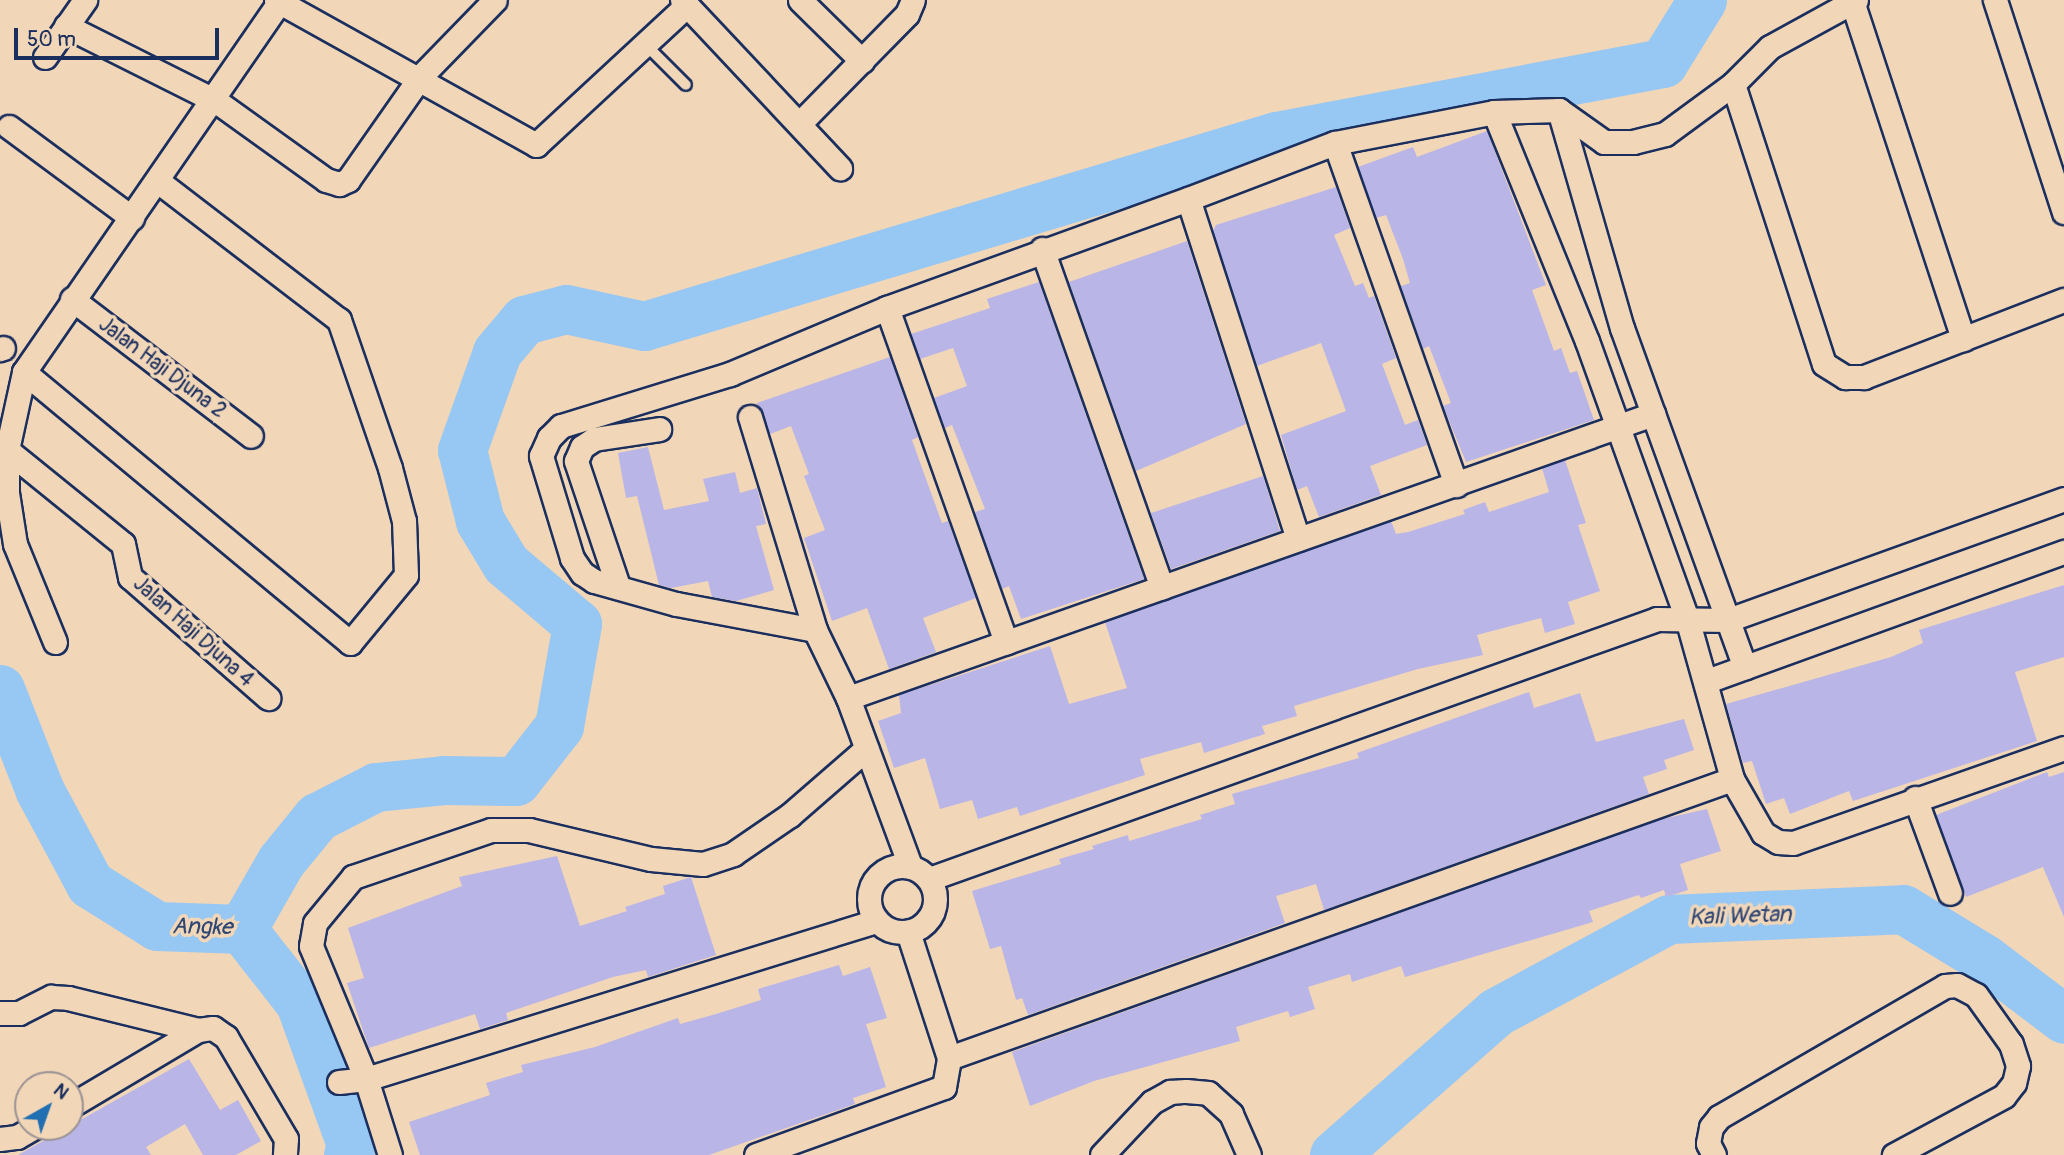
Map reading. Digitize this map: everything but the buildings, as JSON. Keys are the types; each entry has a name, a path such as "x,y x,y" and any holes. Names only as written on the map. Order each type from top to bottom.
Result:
{"street":[{"path":"45,57 85,0"},
{"path":"66,26 216,101 326,180 338,184 348,180 420,77 495,0"},
{"path":"800,0 862,61"},
{"path":"799,124 907,14 913,0"},
{"path":"1994,0 2064,212"},
{"path":"55,642 15,544 7,493 7,450 24,372 72,299 216,101 279,1 420,77 536,145 685,2 840,168"},
{"path":"815,630 676,604 594,581 572,558 541,457 561,426 730,374 887,308 1042,249 1188,199 1335,144 1494,112 1559,110 1604,142 1633,142 1665,134 1733,84 1770,47 1854,1 1963,339"},
{"path":"1733,84 1824,364 1845,377 1864,377 2064,300"},
{"path":"1559,110 1622,328 1745,667"},
{"path":"1494,112 1618,426 1688,622 1707,681 1732,779 1763,833 1778,842 1793,843 1915,798 2064,748"},
{"path":"9,127 132,218"},
{"path":"1335,144 1456,485"},
{"path":"24,372 350,643 406,575 404,521 390,468 339,320 159,182"},
{"path":"1188,199 1298,539"},
{"path":"1042,249 1162,587"},
{"name":"Jalan Haji Djuna 2","path":"72,299 251,436"},
{"path":"887,308 1006,642"},
{"path":"848,698 1653,414"},
{"path":"750,417 815,630 848,698 910,866 929,879 935,905 930,918 908,932 885,928 876,921 868,901 873,881 890,867 910,866"},
{"path":"618,586 576,461 582,447 594,439 659,429"},
{"name":"Jalan Haji Djuna 4","path":"7,450 123,544 130,577 268,698"},
{"path":"929,879 1657,619 1688,622 1728,620 2064,499"},
{"path":"1707,681 2064,552"},
{"path":"390,1155 366,1079 311,946 315,922 354,877 491,830 528,830 652,859 703,864 733,854 790,815 866,749"},
{"path":"948,1058 1732,779"},
{"path":"1915,798 1950,893"},
{"path":"339,1082 366,1079 876,921"},
{"path":"756,1155 934,1093 944,1087 949,1074 948,1058 908,932"},
{"path":"1714,1155 1709,1143 1711,1126 1719,1117 1945,986 1957,985 1976,995 2011,1044 2018,1066 2014,1083 2004,1096 1894,1155"},
{"path":"0,1013 19,1013 51,997 68,998 198,1030 212,1028 226,1037 286,1139 285,1155"},
{"path":"84,1098 198,1030"},
{"path":"1102,1155 1152,1102 1170,1092 1186,1091 1208,1093 1231,1114 1249,1155"}],"lane":[{"path":"645,43 686,85"}],"waterway":[{"name":"Angke","path":"0,689 40,791 90,884 157,926 242,929 281,861 317,817 376,787 444,780 516,781 559,726 577,624 506,564 480,521 462,450 497,352 524,320 566,309 644,326 1276,136 1663,63 1702,0"},
{"name":"Kali Wetan","path":"1334,1155 1496,1012 1669,919 1903,909 1985,959 2064,1019"},
{"name":"Angke","path":"242,929 300,1003 351,1145 348,1155"}]}
